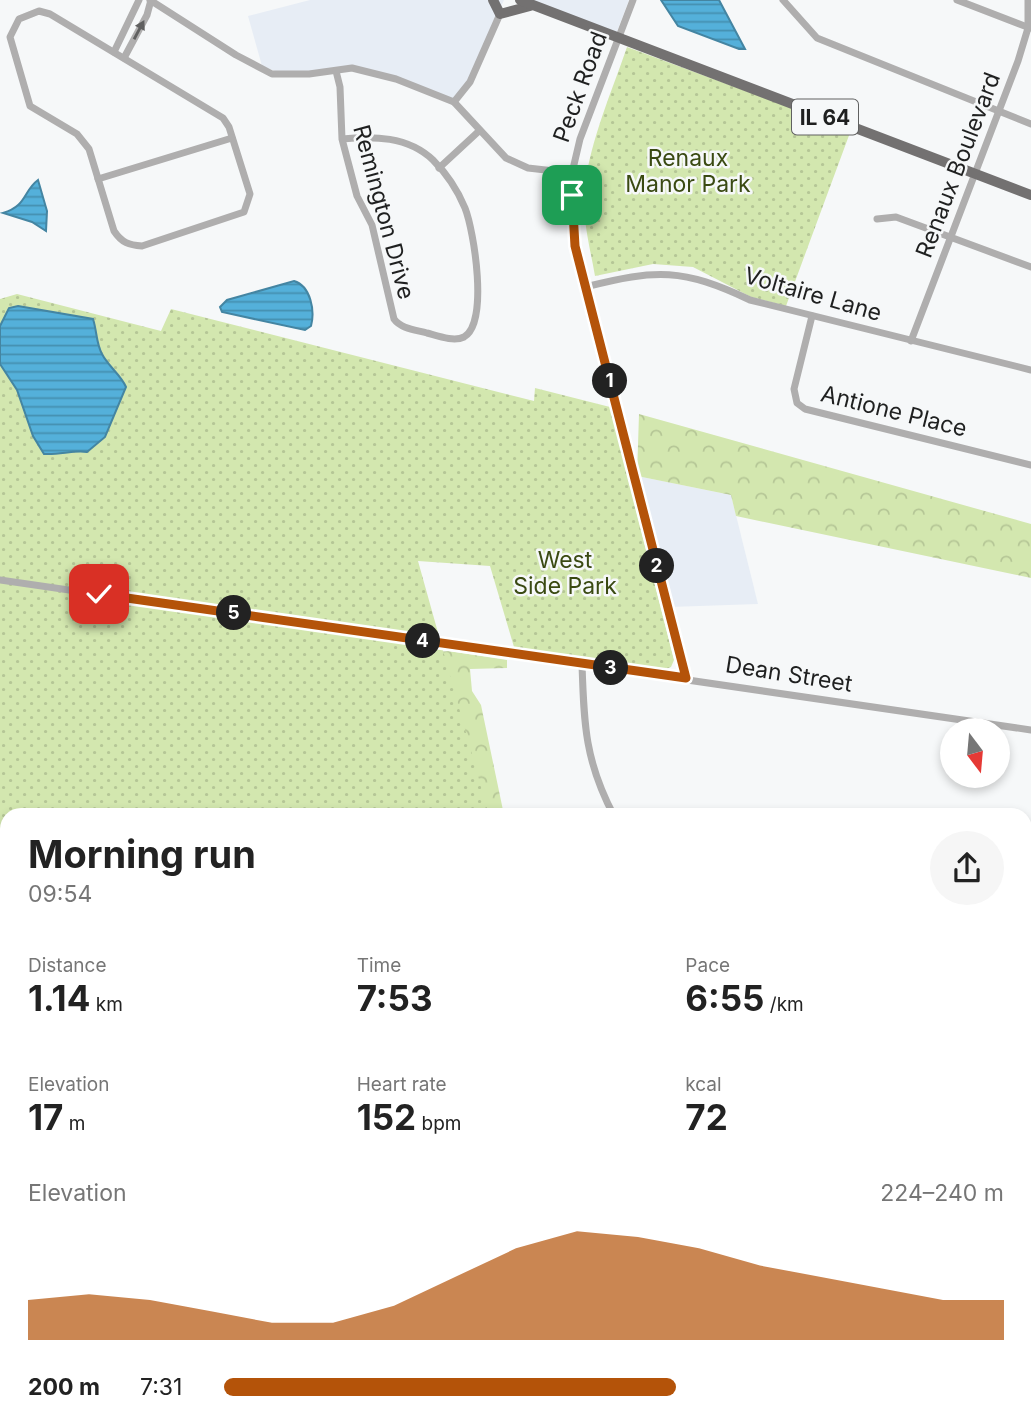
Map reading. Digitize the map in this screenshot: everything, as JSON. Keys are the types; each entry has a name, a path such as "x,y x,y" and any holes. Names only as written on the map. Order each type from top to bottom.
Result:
{"main road":[{"path":"494,0 500,14 534,5"},
{"name":"IL 64","path":"520,0 1031,195"}],"street":[{"path":"114,52 139,0"},
{"path":"124,58 147,15 150,0 236,55 272,74 309,75 352,68 396,79 454,102 506,158 528,168 572,173"},
{"name":"Peck Road","path":"633,0 585,124 572,173 575,246 686,678"},
{"path":"783,0 817,38 1031,124"},
{"path":"957,0 1029,28"},
{"name":"Renaux Boulevard","path":"911,341 1029,28 1028,0"},
{"path":"39,11 50,14 114,52 223,118 250,194 244,212 142,246 128,245 114,232 84,141 38,111 26,99 10,40 19,19 39,11"},
{"path":"454,102 470,82 500,14"},
{"path":"0,40 10,40"},
{"name":"Remington Drive","path":"336,71 342,139 357,196 372,225 394,319 398,324 455,340 466,336 471,329 478,272 471,229 456,189 439,168"},
{"path":"342,139 372,136 399,141 431,158 439,168 479,131"},
{"path":"98,179 232,138"},
{"path":"877,219 896,217 1031,267"},
{"name":"Voltaire Lane","path":"585,287 633,275 685,275 711,282 750,300 1031,370"},
{"name":"Antione Place","path":"812,316 794,389 797,403 805,409 1031,465"},
{"name":"Dean Street","path":"0,580 1031,730"},
{"path":"582,664 584,723 596,780 610,808"}],"shaded area":[{"path":"310,0 504,0 468,80 453,99 349,66 309,72 275,71 262,66 248,16"},
{"path":"532,0 629,0 616,34"},
{"path":"637,476 731,495 758,604 670,607"}],"green space":[{"name":"Renaux Manor Park","path":"627,47 851,130 786,306 751,297 693,267 653,264 595,276 585,219 585,185 597,133"},
{"name":"West Side Park","path":"17,294 161,331 171,309 534,401 535,388 610,407 674,660 671,667 663,670 514,647 490,566 418,561 487,808 0,808 0,299"},
{"path":"639,414 1031,524 1031,578 736,516 731,495 637,476"},
{"path":"449,651 507,660 507,668 470,669 472,691 481,705 503,808 482,808 438,652"}],"water":[{"path":"661,0 719,0 745,49 678,26"},
{"path":"38,180 47,211 46,231 32,222 3,213 21,202"},
{"path":"294,281 308,293 312,306 311,326 305,330 222,312 220,307 227,300"},
{"path":"18,306 93,319 102,354 126,387 105,437 87,452 44,454 33,436 17,390 0,364 0,326 9,308"}],"route":[{"path":"99,594 686,678 575,246 572,195"}]}
